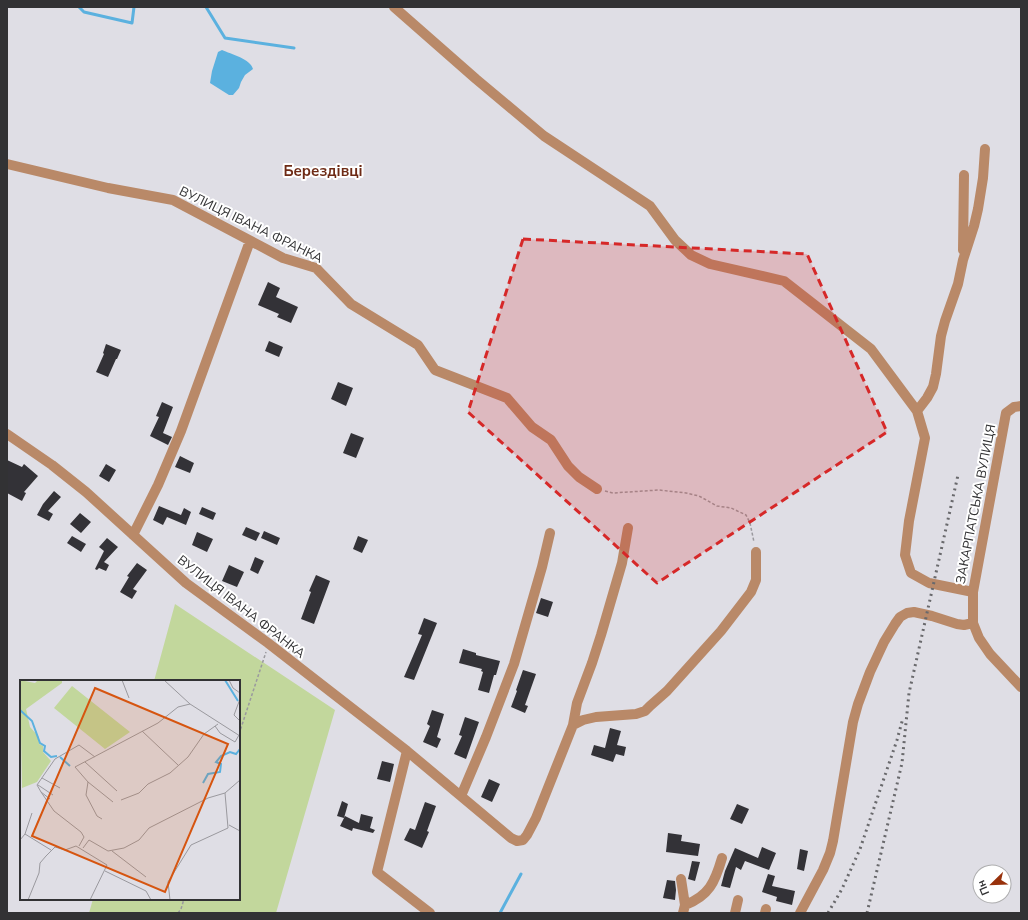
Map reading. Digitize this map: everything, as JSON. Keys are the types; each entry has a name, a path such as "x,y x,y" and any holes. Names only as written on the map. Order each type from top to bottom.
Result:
{"street":[{"path":"394,7 544,136 650,206 675,240 691,255 710,264 784,281 871,349 917,411 925,438 905,555 911,573 928,583 973,592 973,623 979,638 990,654 1021,687"},
{"path":"917,411 933,387 938,366 941,336 958,284 963,260 978,209 985,149"},
{"name":"ВУЛИЦЯ ІВАНА ФРАНКА","path":"7,164 108,188 173,200 283,258 316,268 351,304 418,345 435,370 507,398 532,427 551,440 568,466 579,477 598,489"},
{"path":"963,260 964,175"},
{"path":"133,535 158,486 181,431 250,241"},
{"name":"ЗАКАРПАТСЬКА ВУЛИЦЯ","path":"973,592 1006,413 1014,406 1021,406"},
{"name":"ВУЛИЦЯ ІВАНА ФРАНКА","path":"7,434 69,478 186,583 268,644 407,752 511,838 517,841 523,840 527,835 536,818 573,725"},
{"path":"573,725 577,703 592,663 622,563 628,528"},
{"path":"461,796 486,737 514,664 542,568 550,533"},
{"path":"573,725 583,720 596,717 636,714 645,711 667,690 721,631 751,592 756,580 756,552"},
{"path":"800,913 830,854 834,841 856,710 868,677 884,642 900,617 907,613 914,612 964,625 973,623"},
{"path":"407,752 377,872 430,913"},
{"path":"684,909 702,896 709,888 717,875 722,858"},
{"path":"681,879 684,909"},
{"path":"735,913 738,900"}],"path":[{"path":"598,489 612,493 659,490 686,493 699,496 717,506 732,508 746,515 750,523 756,552"},
{"path":"240,731 268,644"},
{"path":"178,913 184,900"}],"highlighted area":[{"path":"523,239 807,254 887,432 657,583 468,412"}],"green space":[{"path":"175,604 335,710 276,913 89,913 93,900 240,900 240,680 154,680"}],"water":[{"path":"222,50 249,62 253,69 245,75 239,88 233,95 229,95 210,83 218,52"}],"building":[{"path":"268,282 280,288 276,297 298,307 291,323 277,317 279,314 258,305"},
{"path":"269,341 283,347 279,357 265,351"},
{"path":"106,344 121,350 108,377 96,372 104,354"},
{"path":"338,382 353,388 346,406 331,399"},
{"path":"162,402 173,407 163,433 172,437 168,445 150,436 159,417 156,416"},
{"path":"351,433 364,438 356,458 343,453"},
{"path":"180,456 194,463 190,473 175,467"},
{"path":"7,460 22,467 24,464 38,476 24,492 26,493 22,501 7,493"},
{"path":"106,464 116,470 109,482 99,476"},
{"path":"54,491 61,497 48,511 53,514 49,521 37,515 43,504"},
{"path":"159,506 181,515 184,508 191,512 186,525 167,517 163,525 153,520"},
{"path":"202,507 216,513 213,520 199,514"},
{"path":"80,513 91,522 81,533 70,524"},
{"path":"246,527 260,533 256,541 242,535"},
{"path":"264,531 280,538 277,545 261,538"},
{"path":"197,532 213,539 207,552 192,545"},
{"path":"72,536 86,544 81,552 67,543"},
{"path":"358,536 368,540 362,553 353,549"},
{"path":"107,538 118,547 104,562 109,565 106,571 99,568 97,570 95,569 104,551 99,547"},
{"path":"255,557 264,561 258,574 250,570"},
{"path":"137,563 147,570 133,589 137,591 132,599 120,592 129,577 127,576"},
{"path":"229,565 244,572 237,587 222,581"},
{"path":"316,575 330,581 314,624 301,619 311,592 309,591"},
{"path":"541,598 553,602 548,617 536,613"},
{"path":"424,618 437,623 414,680 404,677 422,635 418,634"},
{"path":"463,649 476,653 476,655 500,661 489,693 478,690 483,672 481,671 482,669 459,663"},
{"path":"523,670 536,674 525,705 528,706 525,713 511,707"},
{"path":"432,710 444,714 437,737 441,739 437,748 423,742 430,726 427,724"},
{"path":"465,717 479,722 466,759 454,754 462,736 459,735"},
{"path":"610,728 621,731 617,745 626,747 624,756 616,754 613,762 591,755 594,745 605,748"},
{"path":"382,761 394,764 390,782 377,779"},
{"path":"489,779 500,784 492,802 481,797"},
{"path":"342,801 348,804 344,818 337,816"},
{"path":"425,802 436,806 427,831 429,832 422,848 404,840 410,828 415,830"},
{"path":"737,804 749,809 742,824 730,819"},
{"path":"361,814 373,817 370,828 375,830 373,833 353,828 352,831 340,826 345,816 359,823"},
{"path":"668,833 682,835 681,841 700,844 698,856 666,852"},
{"path":"762,847 776,853 769,870 745,861 741,870 736,867 730,888 721,886 725,871 735,848 758,858"},
{"path":"800,849 808,851 804,871 797,869"},
{"path":"692,861 700,862 695,881 688,879"},
{"path":"768,874 775,876 772,886 795,891 792,905 776,901 777,897 762,892"},
{"path":"667,880 675,881 675,900 663,898"}],"waterway":[{"path":"79,7 84,12 132,23 134,7"},
{"path":"206,7 225,38 294,48"},
{"path":"500,913 521,874"}],"railway":[{"path":"867,913 902,763 909,693 958,475"},
{"path":"828,913 842,889 860,849 903,718"}],"district":[{"name":"Берездівці","path":"323,171"}]}
